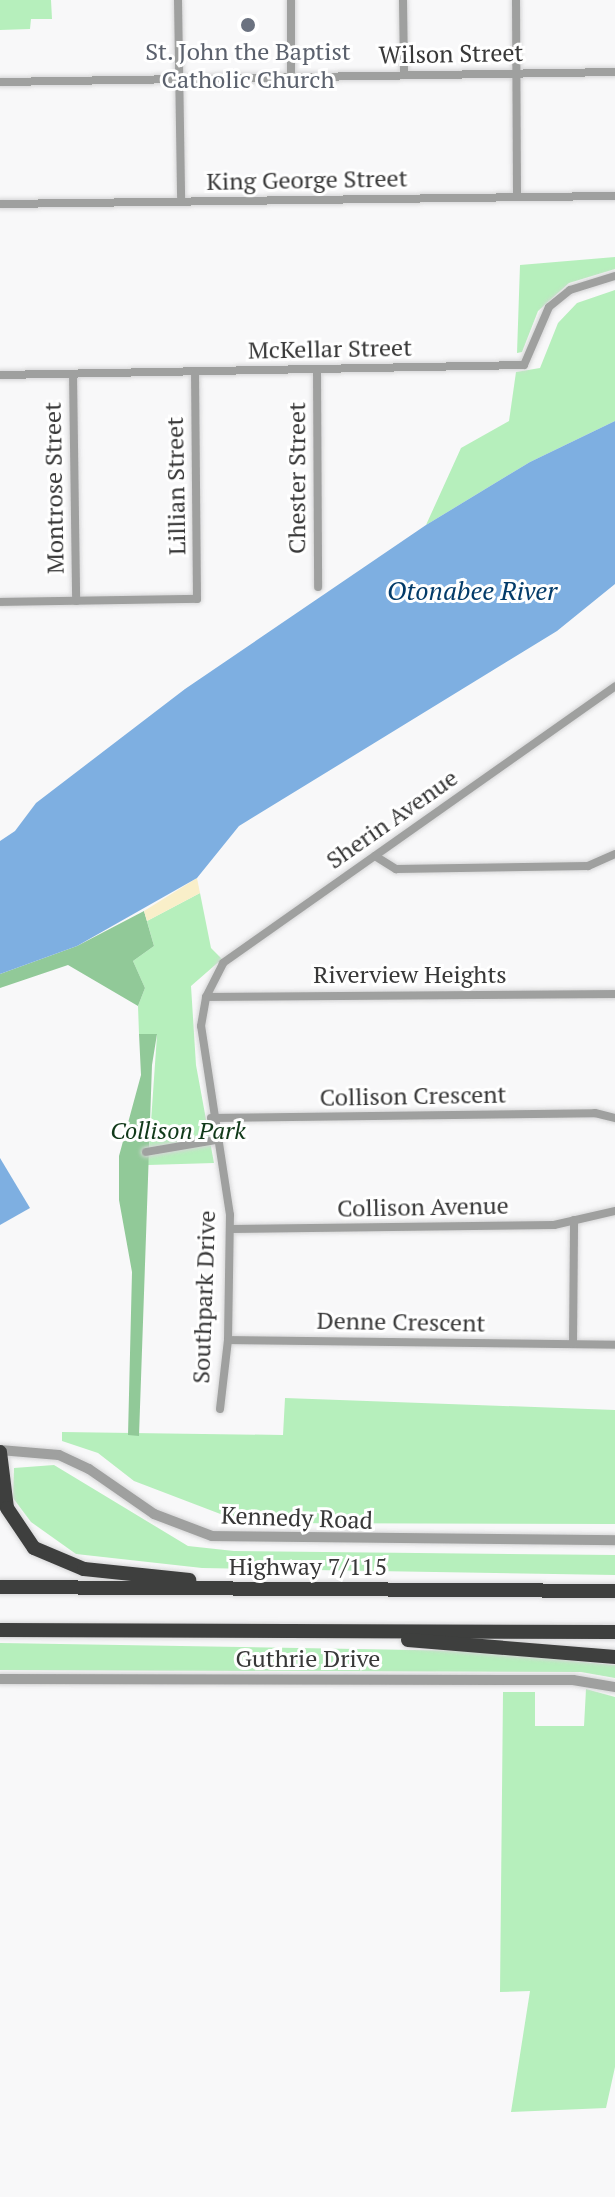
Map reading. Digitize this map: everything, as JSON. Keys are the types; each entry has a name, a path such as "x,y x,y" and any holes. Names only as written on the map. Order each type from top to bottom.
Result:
{"highway":[{"path":"0,1451 12,1521 34,1548 64,1564 101,1572 333,1589"},
{"name":"Highway 7/115","path":"0,1587 615,1591"},
{"path":"0,1630 615,1632"},
{"path":"369,1631 412,1640 615,1657"}],"street":[{"path":"178,0 181,202"},
{"path":"291,0 291,76"},
{"path":"403,0 404,75"},
{"path":"516,0 517,197"},
{"name":"Wilson Street","path":"0,82 615,72"},
{"name":"King George Street","path":"0,204 615,196"},
{"name":"McKellar Street","path":"0,375 524,365 549,307 570,290 615,276"},
{"name":"Chester Street","path":"317,370 318,587"},
{"name":"Lillian Street","path":"76,601 197,599 195,372"},
{"name":"Montrose Street","path":"73,374 76,601"},
{"path":"0,602 76,601"},
{"name":"Sherin Avenue","path":"206,997 223,963 615,686"},
{"path":"375,856 396,869 588,866 615,854"},
{"name":"Riverview Heights","path":"206,997 615,994"},
{"name":"Southpark Drive","path":"206,997 201,1026 211,1118 231,1229 228,1340 220,1409"},
{"name":"Collison Crescent","path":"211,1118 595,1113 615,1118"},
{"path":"146,1152 216,1140"},
{"name":"Collison Avenue","path":"231,1229 554,1225 615,1211"},
{"path":"573,1344 574,1220"},
{"name":"Denne Crescent","path":"228,1340 615,1345"},
{"name":"Kennedy Road","path":"0,1451 59,1455 89,1469 154,1514 212,1536 615,1540"},
{"name":"Guthrie Drive","path":"0,1679 573,1680 615,1687"}],"green space":[{"path":"0,0 51,0 52,19 31,19 30,29 0,30"},
{"path":"615,257 615,269 569,283 538,311 522,352 517,353 520,265"},
{"path":"615,290 615,421 530,462 426,525 461,448 509,421 516,372 540,368 558,323 577,303"},
{"name":"Collison Park","path":"200,893 211,948 222,959 191,986 196,1065 214,1163 148,1165 157,1035 139,1034 138,1006 145,988 133,961 154,946 147,921"},
{"path":"144,911 154,946 133,961 145,988 138,1006 68,965 0,988 0,974 77,946"},
{"path":"139,1034 157,1034 152,1065 139,1436 128,1435 132,1272 119,1200 119,1156 141,1075"},
{"path":"285,1398 615,1410 615,1524 244,1523 134,1481 98,1453 62,1441 62,1432 283,1435"},
{"path":"54,1465 188,1546 234,1551 615,1555 615,1575 202,1568 76,1554 31,1522 13,1498 14,1468"},
{"path":"0,1643 472,1651 615,1665 615,1678 581,1672 0,1670"},
{"path":"586,1689 615,1697 615,2067 606,2108 511,2112 530,1991 500,1992 503,1692 535,1692 535,1726 584,1726"}],"sand":[{"path":"197,878 200,893 147,921 144,911"}],"water":[{"name":"Otonabee River","path":"615,421 615,584 557,631 239,826 197,878 77,946 0,974 0,841 15,831 36,803 185,689 426,525 530,462"},
{"path":"0,1158 30,1208 0,1225"}],"place":[{"name":"St. John the Baptist Catholic Church","path":"248,25"}]}
